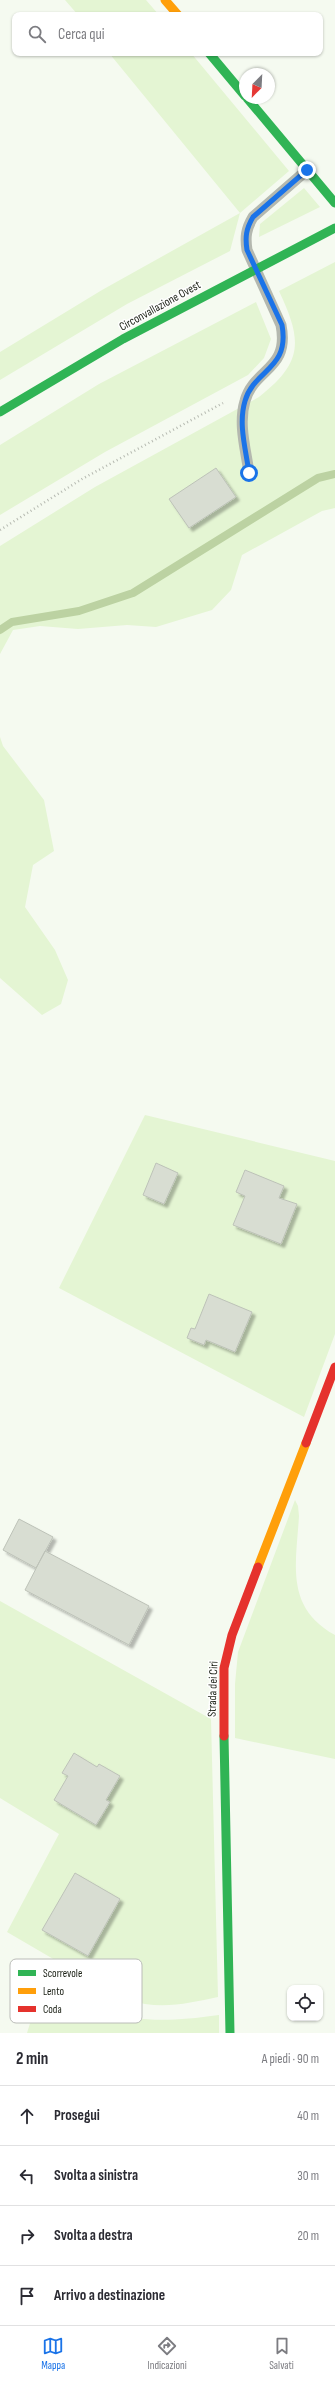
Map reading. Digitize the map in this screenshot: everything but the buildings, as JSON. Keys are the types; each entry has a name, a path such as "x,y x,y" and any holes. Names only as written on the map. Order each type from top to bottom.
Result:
{"main road":[{"path":"165,0 175,12"},
{"path":"212,56 239,89"},
{"path":"252,104 335,203"},
{"name":"Circonvallazione Ovest","path":"0,412 47,382 198,298 335,228"},
{"name":"Strada dei Ciri","path":"230,2033 223,1704 226,1656 232,1635 335,1367"}],"lane":[{"path":"249,473 242,422 245,399 252,388 275,363 282,351 284,337 282,325 247,250 245,238 247,227 253,217 307,170"}],"path":[{"path":"0,530 82,479 252,388"}],"green space":[{"path":"65,0 146,0 156,12 75,12"},
{"path":"111,56 193,56 289,171 240,213"},
{"path":"304,188 320,207 259,237 260,224"},
{"path":"240,213 230,251 127,304 0,380 0,352 102,290"},
{"path":"335,262 335,508 322,511 242,555 231,590 212,610 156,627 127,625 78,629 40,626 13,630 0,654 0,546 95,487 259,397 284,373 291,361 294,349 295,337 292,323 279,291"},
{"path":"256,302 271,339 264,358 248,375 105,452 0,515 0,445 99,384"},
{"path":"0,737 3,746 44,800 54,851 33,865 25,907 55,950 68,980 61,1004 42,1015 0,978"},
{"path":"145,1115 335,1161 335,1334 304,1417 59,1288"},
{"path":"295,1500 298,1506 299,1516 296,1568 297,1583 301,1598 308,1611 319,1624 335,1635 335,1759 235,1738 235,1684 238,1652"},
{"path":"0,1601 211,1719 218,1997 173,2005 142,2003 142,1959 53,1959 7,1932 59,1834 0,1798"},
{"path":"219,2015 219,2033 27,2033 30,2023 142,2023 142,2018 169,2020"}],"waterway":[{"path":"0,630 12,622 79,611 133,593 318,478 335,474"}],"traffic: fast":[{"path":"212,56 239,89"},
{"path":"252,104 335,203"},
{"path":"0,412 123,339 335,228"},
{"path":"224,1736 230,2033"}],"traffic: slow":[{"path":"165,0 175,12"},
{"path":"258,1567 306,1443"}],"traffic: jam":[{"path":"306,1443 335,1367"},
{"path":"224,1736 224,1668 232,1635 258,1567"}],"route":[{"path":"249,473 242,422 242,411 245,399 252,388 275,363 282,351 284,337 282,325 247,250 245,238 247,227 253,217 307,170"}]}
